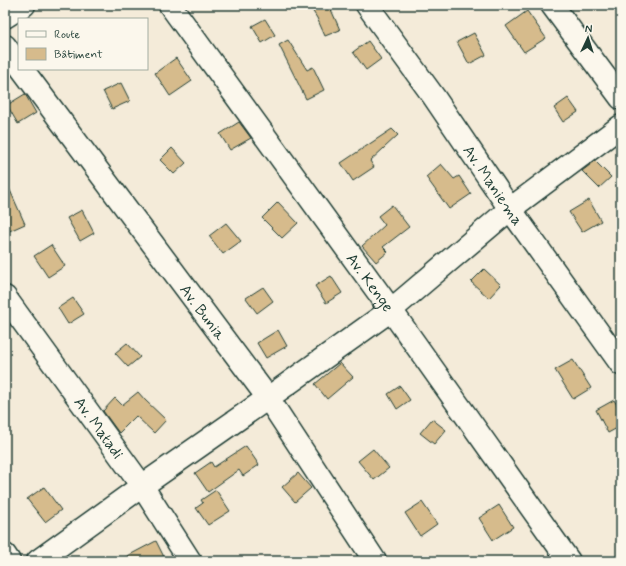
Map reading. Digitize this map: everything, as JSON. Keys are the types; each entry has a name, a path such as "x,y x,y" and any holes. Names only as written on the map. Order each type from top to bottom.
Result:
{"street":[{"path":"5,17 24,5"},
{"name":"Av. Kenge","path":"170,5 391,310 570,561"},
{"name":"Av. Maniema","path":"367,5 434,96 510,209 621,364"},
{"path":"552,5 621,98"},
{"path":"5,46 18,64"},
{"name":"Av. Bunia","path":"23,70 268,398 375,561"},
{"path":"38,561 391,310 510,209 621,126"},
{"name":"Av. Matadi","path":"5,297 142,486 190,561"},
{"path":"5,555 9,561"}],"building":[{"path":"309,5 329,5 340,30 325,36"},
{"path":"527,11 546,38 524,52 506,26"},
{"path":"265,19 275,35 262,43 252,26"},
{"path":"474,33 486,55 469,64 457,42"},
{"path":"288,40 307,70 313,67 324,90 306,99 279,45"},
{"path":"368,41 381,59 366,70 353,52"},
{"path":"176,58 192,81 170,96 155,73"},
{"path":"121,83 130,101 112,109 103,91"},
{"path":"25,94 36,113 18,124 7,105"},
{"path":"568,98 578,112 563,122 554,108"},
{"path":"239,122 251,138 230,150 220,134"},
{"path":"392,129 398,135 370,161 374,167 353,181 341,163"},
{"path":"172,148 186,163 174,174 160,160"},
{"path":"595,161 611,177 599,188 582,171"},
{"path":"441,164 454,179 459,176 471,194 449,209 426,177"},
{"path":"5,179 25,224 5,233"},
{"path":"589,200 601,221 582,232 569,212"},
{"path":"278,202 298,223 282,238 262,218"},
{"path":"392,205 409,227 383,247 388,252 376,262 362,246 385,225 378,216"},
{"path":"82,210 94,233 80,241 67,218"},
{"path":"226,223 241,241 223,254 209,236"},
{"path":"51,245 65,266 48,277 34,256"},
{"path":"484,269 501,285 489,298 471,282"},
{"path":"331,276 342,293 326,303 315,286"},
{"path":"263,287 273,301 257,313 246,298"},
{"path":"73,298 84,314 68,324 58,308"},
{"path":"278,330 287,346 266,358 257,343"},
{"path":"127,343 140,357 128,367 115,353"},
{"path":"573,360 591,388 573,399 555,370"},
{"path":"340,363 353,377 327,399 315,384"},
{"path":"400,386 410,400 397,409 388,394"},
{"path":"138,392 166,420 154,433 136,416 119,433 103,411 115,398 122,405"},
{"path":"614,400 621,412 621,426 608,433 596,410"},
{"path":"432,419 446,430 434,444 420,433"},
{"path":"246,446 259,465 243,476 239,470 208,492 195,473 211,462 214,467"},
{"path":"373,449 389,468 374,480 358,461"},
{"path":"298,473 311,488 295,502 282,487"},
{"path":"44,487 61,510 45,522 27,499"},
{"path":"216,490 230,511 208,525 196,508 203,503 201,500"},
{"path":"422,502 437,524 420,536 405,513"},
{"path":"499,505 513,527 493,540 479,518"},
{"path":"156,541 164,557 156,561 118,561"}]}
